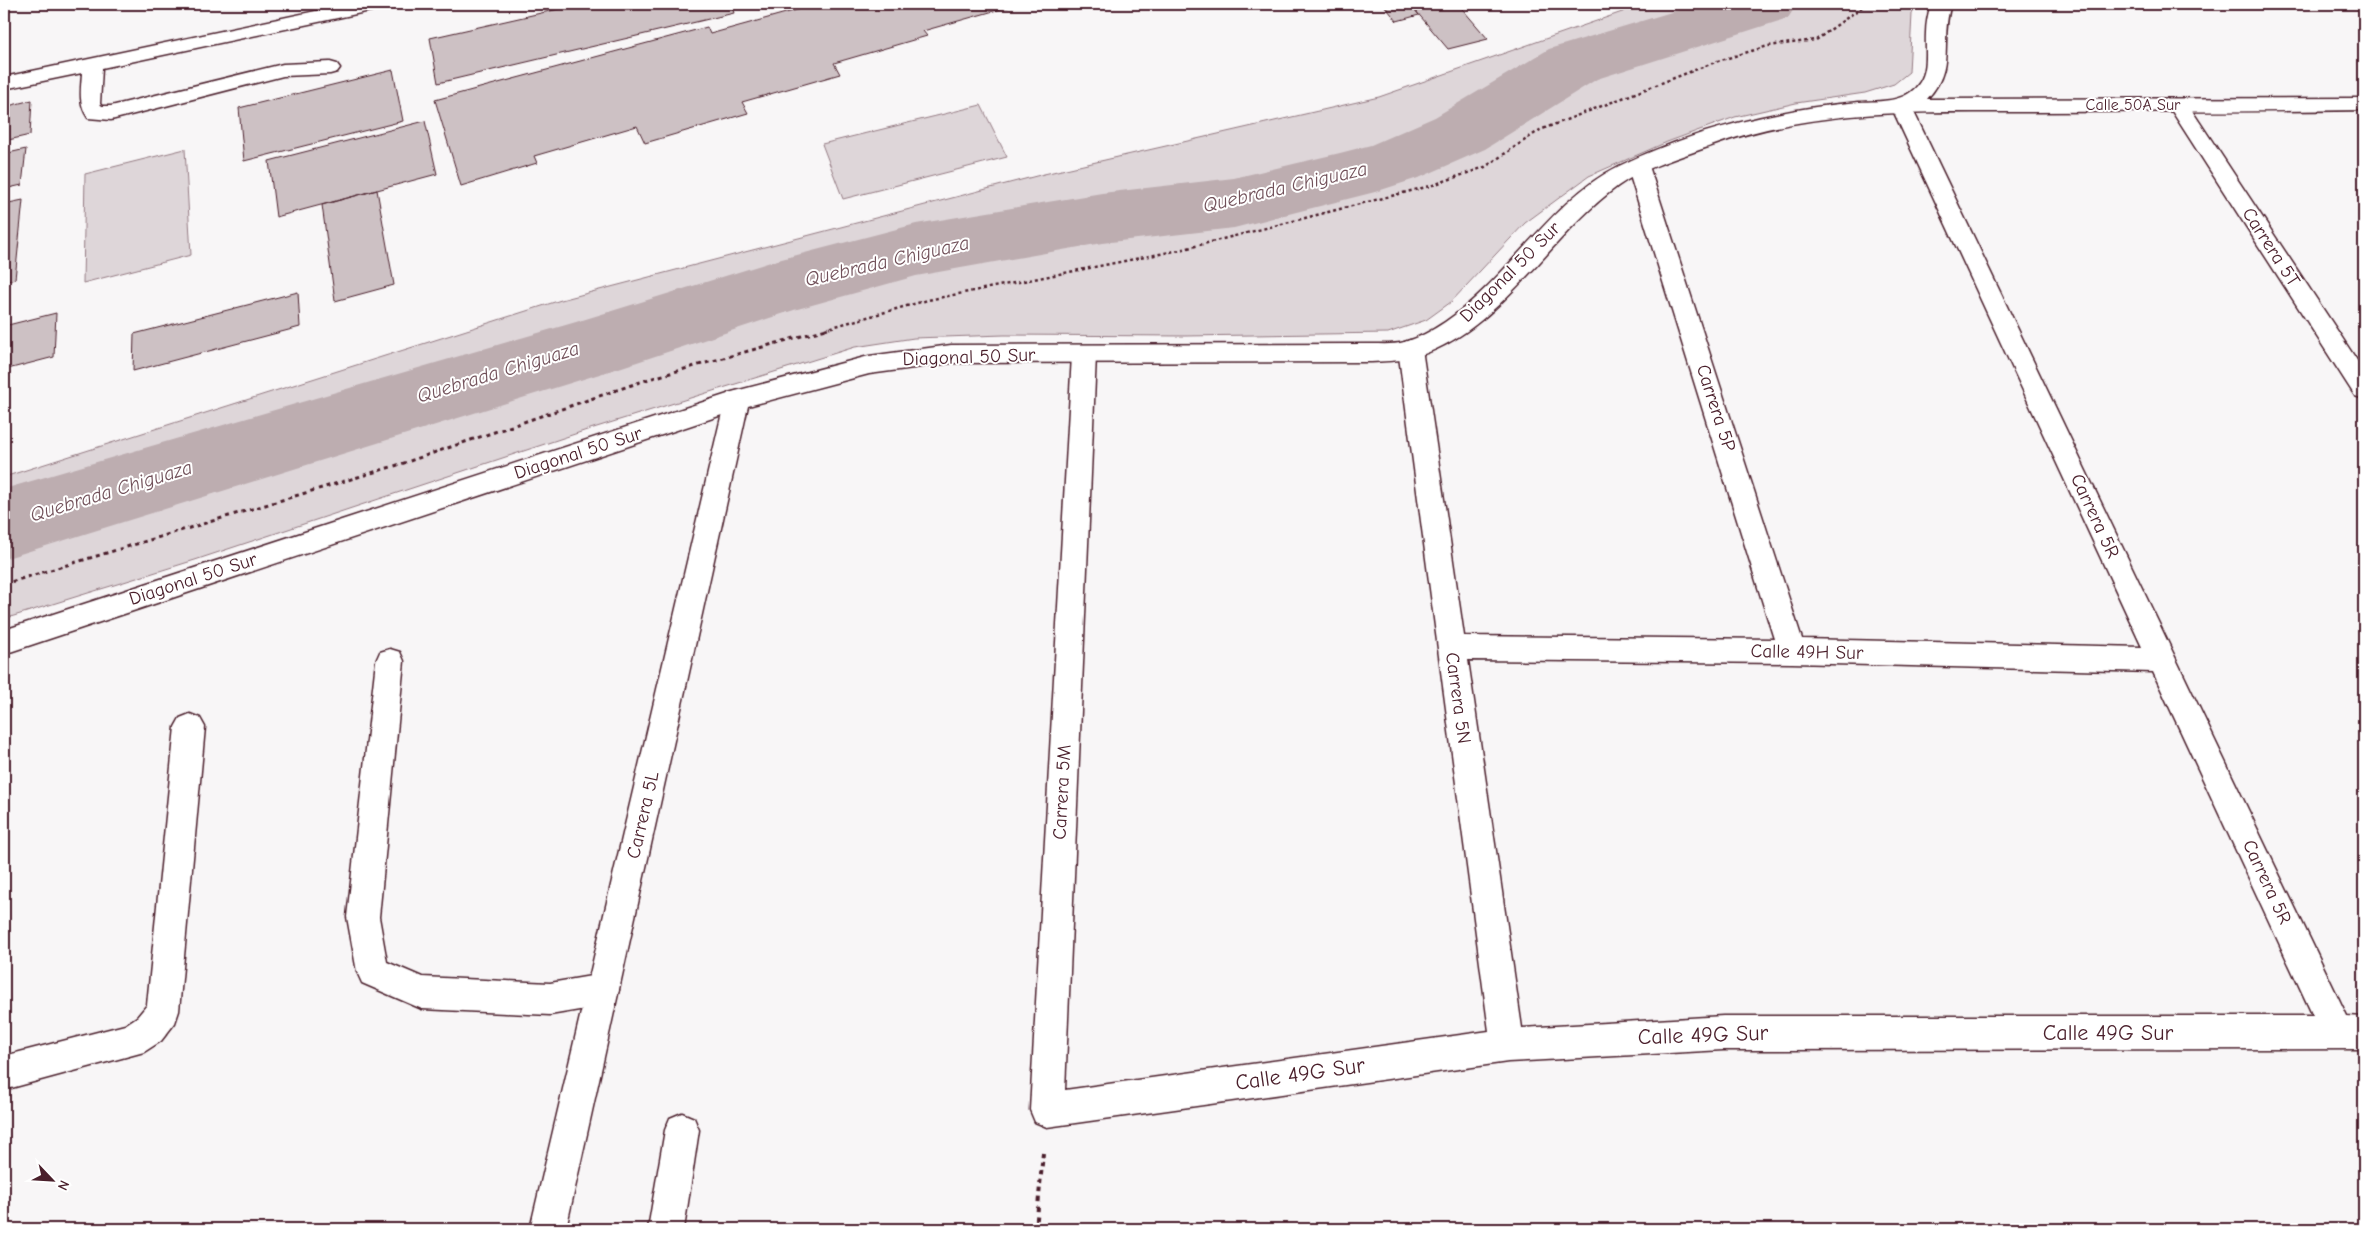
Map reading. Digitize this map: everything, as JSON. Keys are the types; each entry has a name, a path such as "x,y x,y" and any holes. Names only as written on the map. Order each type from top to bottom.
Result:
{"street":[{"path":"4,83 375,4"},
{"path":"1901,106 1920,95 1931,81 1936,68 1936,29 1941,4"},
{"path":"92,64 90,104 95,113 111,113 283,70 330,68"},
{"name":"Calle 50A Sur","path":"1901,106 2364,104"},
{"name":"Carrera 5T","path":"2178,105 2364,390"},
{"name":"Diagonal 50 Sur","path":"4,642 737,400 840,370 910,357 951,354 1371,353 1410,349 1453,328 1475,311 1566,217 1612,180 1638,166 1711,138 1770,122 1836,111 1901,106"},
{"name":"Carrera 5R","path":"1901,106 2162,660 2351,1033"},
{"name":"Carrera 5P","path":"1638,166 1792,651"},
{"name":"Carrera 5N","path":"1410,349 1508,1046"},
{"name":"Carrera 5M","path":"1047,1110 1084,355"},
{"name":"Carrera 5L","path":"548,1229 737,400"},
{"name":"Calle 49H Sur","path":"1451,648 1792,651 2162,660"},
{"path":"390,661 363,917 373,972 422,993 550,998 603,990"},
{"path":"4,1073 132,1040 149,1030 163,1011 190,728"},
{"name":"Calle 49G Sur","path":"1047,1110 1508,1046 1723,1033 2351,1033"},
{"path":"666,1229 682,1130"}],"path":[{"path":"4,584 401,464 650,379 928,300 1180,250 1430,186 1485,167 1540,130 1718,61 1768,46 1816,40 1866,4"},
{"path":"1036,1229 1047,1110"}],"shaded area":[{"path":"1618,4 1917,4 1912,14 1909,72 1894,84 1865,93 1796,103 1735,117 1667,142 1589,176 1525,223 1451,302 1426,320 1388,333 1185,336 1004,335 914,338 855,347 587,430 195,560 4,619 4,477 561,300 1044,174 1379,97 1625,11"},
{"path":"981,105 1007,157 843,199 822,144"},
{"path":"185,149 191,255 83,283 85,174"}],"building":[{"path":"581,4 731,4 734,13 438,83 430,38"},
{"path":"802,4 1015,5 923,31 927,36 834,63 840,74 742,102 748,113 645,143 637,126 534,156 537,163 461,186 435,100 707,27 710,34 804,8"},
{"path":"1383,4 1410,4 1419,15 1397,21"},
{"path":"1410,4 1458,4 1488,39 1448,49"},
{"path":"393,70 403,121 244,161 239,108"},
{"path":"32,100 30,135 4,141 4,107"},
{"path":"425,121 437,174 276,217 269,161"},
{"path":"26,149 22,185 4,189 4,154"},
{"path":"377,190 394,285 335,301 322,205"},
{"path":"23,200 15,279 4,282 4,204"},
{"path":"298,292 300,327 133,371 134,334"},
{"path":"56,313 54,357 4,370 4,326"}],"waterway":[{"name":"Quebrada Chiguaza","path":"4,524 591,347 774,288 916,250 1102,218 1234,203 1349,175 1396,161 1460,133 1573,64 1765,4"}]}
